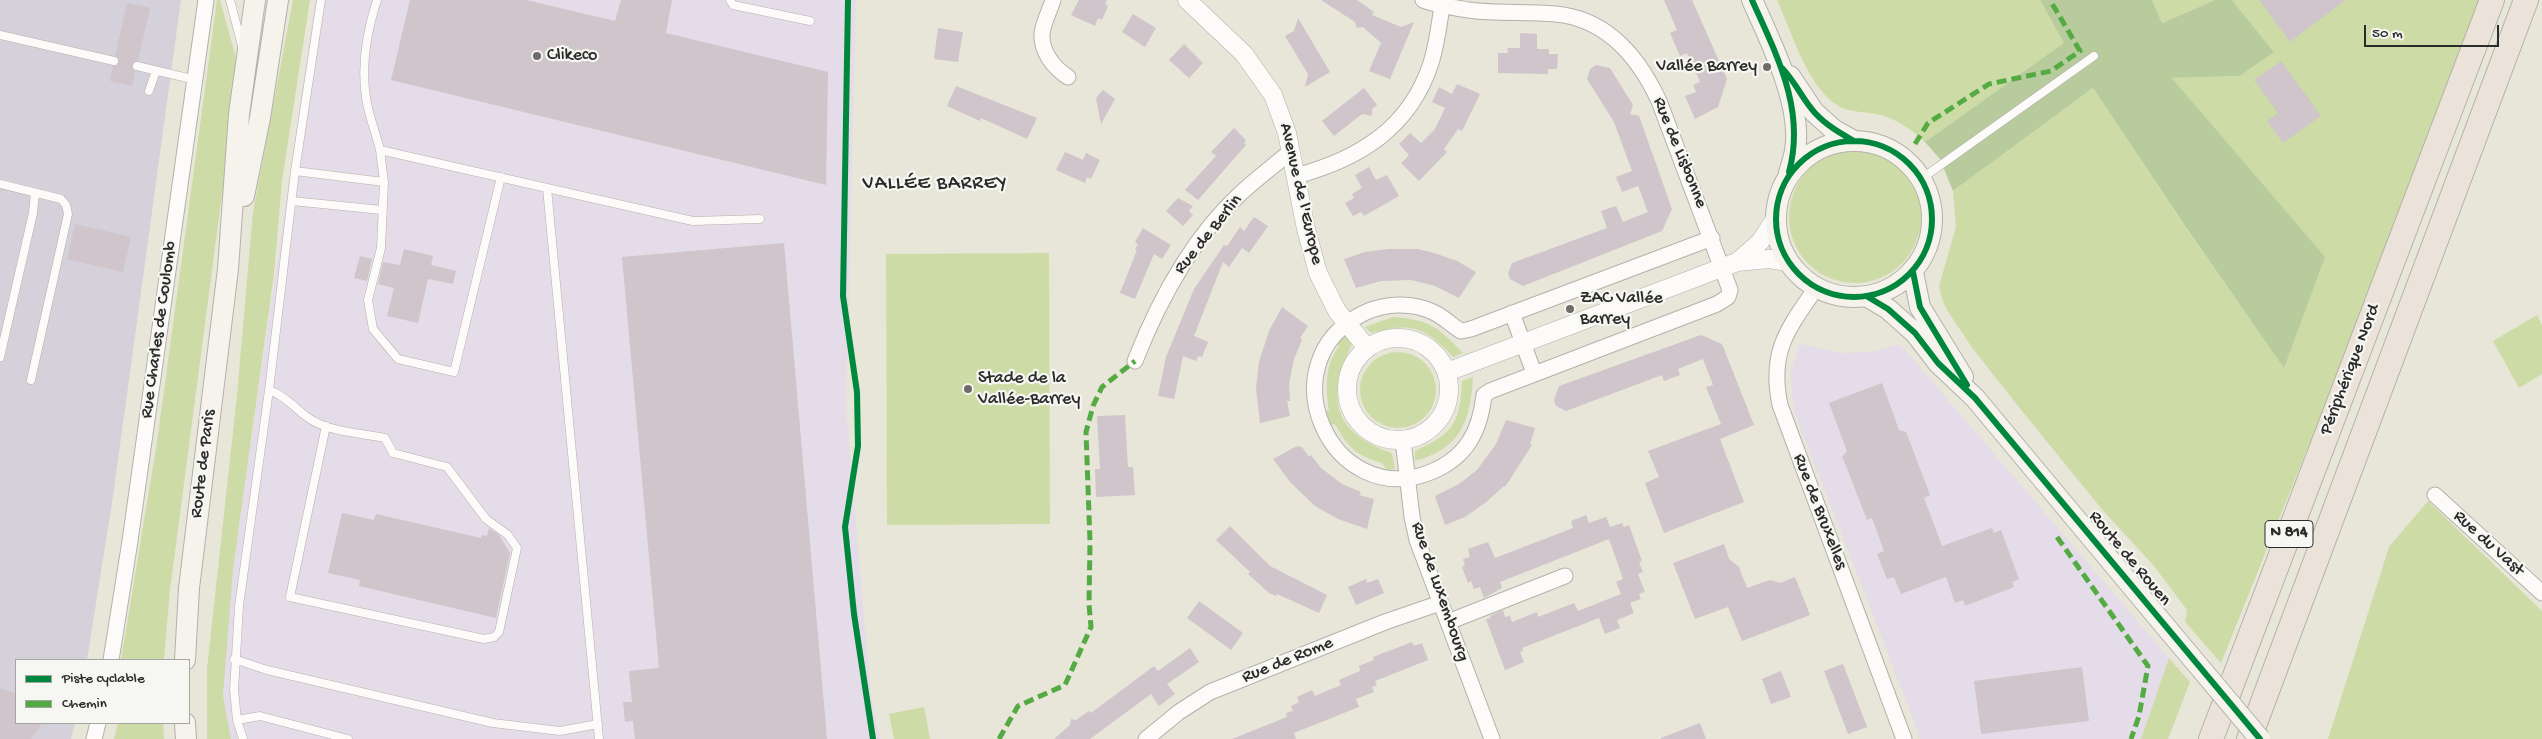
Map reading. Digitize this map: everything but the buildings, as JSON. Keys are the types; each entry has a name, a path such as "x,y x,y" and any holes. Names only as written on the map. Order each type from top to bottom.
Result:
{"highway":[{"name":"Périphérique Nord","path":"2211,739 2492,0"},
{"name":"Périphérique Nord","path":"2249,739 2526,0"}],"main road":[{"name":"Route de Paris","path":"185,659 189,588 228,269 239,114 255,0"},
{"name":"Route de Paris","path":"228,269 260,118 278,0"},
{"path":"1752,0 1782,68 1796,136 1795,150 1788,177"},
{"path":"1782,68 1792,78 1814,112 1834,130 1854,141"},
{"path":"1854,141 1880,145 1896,153 1910,164 1921,178 1928,194 1932,211 1932,228 1928,245 1913,272 1898,285 1868,297 1841,296 1816,288 1800,277 1788,262 1775,220 1781,190 1797,165 1810,154 1826,145 1854,141"},
{"name":"Route de Rouen","path":"1913,272 1920,308 1975,398"},
{"name":"Route de Rouen","path":"1868,297 1888,309 1915,333 1938,363 1975,398 2260,739"},
{"path":"185,724 186,739"}],"street":[{"name":"Rue Charles de Coulomb","path":"111,659 130,541 206,0"},
{"path":"1053,0 1042,34 1045,51 1056,69 1068,77"},
{"name":"Avenue de l'Europe","path":"1187,0 1227,36 1260,74 1281,114 1291,151 1306,229 1318,273 1330,299 1346,324 1367,348"},
{"name":"Rue de Lisbonne","path":"1407,477 1431,472 1458,456 1477,430 1484,395 1490,391 1724,300 1730,290 1730,264 1712,238 1650,81 1624,46 1596,25 1558,14 1516,14 1442,6 1423,0"},
{"path":"1296,176 1330,166 1356,154 1382,136 1402,116 1425,78 1435,46 1442,6"},
{"name":"Rue de Berlin","path":"1135,361 1160,304 1196,246 1241,193 1291,151"},
{"path":"1730,264 1760,242 1775,220"},
{"path":"1407,477 1384,476 1354,464 1330,442 1322,429 1314,398 1317,367 1331,338 1346,324 1370,310 1400,305 1432,311 1446,318 1461,331 1712,238"},
{"path":"1447,372 1730,264 1769,259 1788,262"},
{"name":"Rue de Bruxelles","path":"1816,288 1792,323 1782,343 1776,365 1777,390 1788,428 1904,739"},
{"path":"1512,313 1534,373"},
{"path":"1404,338 1422,343 1437,355 1447,372 1450,395 1442,417 1425,433 1403,440 1390,440 1366,429 1350,408 1347,395 1351,369 1367,348 1384,339 1404,338"},
{"name":"Rue de Luxembourg","path":"1403,440 1417,540 1492,739"},
{"name":"Rue du Vast","path":"2434,495 2542,593"},
{"path":"1448,622 1565,576"},
{"name":"Rue de Rome","path":"1146,739 1179,712 1210,692 1385,622 1440,603"},
{"path":"94,739 98,724"}],"lane":[{"path":"230,0 246,64"},
{"path":"260,118 287,0"},
{"path":"243,739 237,720 234,659 239,606 269,390 295,171 321,0"},
{"path":"377,0 366,52 365,83 366,98 380,150 384,182 381,248 368,300 373,329 398,359 454,372 501,177"},
{"path":"730,0 733,4 810,21"},
{"path":"0,35 114,61"},
{"path":"1921,178 2094,56"},
{"path":"137,66 196,80"},
{"path":"149,92 156,72"},
{"path":"380,150 693,221 760,219"},
{"path":"295,171 384,182"},
{"path":"0,184 61,199 66,205 68,214 31,380"},
{"path":"547,188 599,739"},
{"path":"0,357 33,213 35,193"},
{"path":"292,201 382,210"},
{"path":"269,390 285,397 307,417 326,426 385,438 394,454 447,467 486,519 508,535 517,548 499,632 494,637 484,639 290,597 326,426"},
{"path":"234,659 266,670 493,723 560,730 598,724"},
{"path":"237,720 260,716 348,739"}],"shaded area":[{"path":"0,0 181,0 113,496 87,659 15,659 15,724 75,724 71,739 0,739"},
{"path":"315,0 856,0 846,409 871,697 880,739 213,739 211,721"},
{"path":"1800,344 1842,353 1872,352 1900,344 2169,658 2141,739 1921,739 1794,411 1790,373"}],"green space":[{"path":"217,0 220,0 237,62 236,88 170,590 164,659 121,659 157,442"},
{"path":"293,0 310,0 282,181 274,274 233,570 223,696 231,739 207,739 207,669 237,395 253,212"},
{"path":"1777,0 2040,0 2065,43 1925,142 1908,128 1889,118 1845,109 1833,102 1812,77"},
{"path":"2040,0 2152,0 2162,23 2215,0 2232,0 2274,52 2240,76 2172,78 2325,257 2284,368 2185,226 2093,88 1953,191 1940,159 1925,142 2064,43"},
{"path":"2152,0 2215,0 2162,23"},
{"path":"2232,0 2481,0 2343,360 2221,663 2185,622 2187,610 2154,566 2100,507 1973,349 1943,302 1939,286 1956,227 1953,191 2093,88 2185,227 2284,367 2324,257 2172,78 2240,76 2274,52"},
{"path":"1855,151 1880,156 1891,162 1901,171 1910,181 1916,192 1921,217 1916,242 1910,253 1901,263 1891,272 1880,278 1855,283 1830,278 1819,272 1809,263 1800,253 1794,242 1789,217 1794,192 1800,181 1809,171 1819,162 1830,156"},
{"name":"Stade de la Vallée-Barrey","path":"1049,253 1050,524 887,525 886,254"},
{"path":"2537,315 2542,325 2542,374 2519,388 2493,341"},
{"path":"1393,317 1416,320 1432,326 1447,337 1463,353 1453,357 1434,339 1416,329 1397,328 1371,333 1365,327"},
{"path":"1347,335 1352,344 1339,380 1338,396 1340,411 1346,423 1356,435 1392,453 1395,469 1386,469 1382,463 1359,453 1344,439 1335,424 1329,426 1323,413 1329,410 1327,377 1331,361 1339,346 1336,343"},
{"path":"1398,352 1413,355 1425,363 1433,375 1436,390 1433,405 1425,417 1413,425 1398,428 1383,425 1371,417 1363,405 1360,390 1363,375 1371,363 1383,355"},
{"path":"1473,377 1471,400 1465,422 1460,431 1445,448 1427,457 1415,460 1415,451 1439,438 1452,425 1457,417 1462,381"},
{"path":"2428,501 2542,611 2542,739 2328,739 2389,547"},
{"path":"2169,658 2190,682 2168,739 2141,739"},
{"path":"924,707 930,739 894,739 889,714"},
{"path":"118,724 163,724 164,739 114,739"}],"marked path":[{"path":"1915,144 1928,123 1989,84 2051,71 2080,51 2050,0"},
{"path":"999,739 1018,706 1065,685 1091,627 1086,432 1093,406 1102,387 1135,361"},
{"path":"2057,537 2148,666 2139,716 2131,739"}],"cycle path":[{"path":"848,0 843,296 857,392 858,446 845,527 854,614 873,739"},
{"path":"1752,0 1779,63 1791,105 1794,127 1789,172"},
{"path":"1782,68 1810,108 1833,128 1854,141"},
{"path":"1846,141 1862,141 1877,144 1891,150 1904,158 1915,169 1929,196 1932,219 1931,234 1923,256 1915,269 1904,280 1877,294 1862,297 1846,297 1831,294 1817,288 1804,280 1793,269 1779,242 1776,227 1776,211 1779,196 1785,182 1793,169 1804,158 1831,144 1846,141"},
{"path":"1913,272 1920,307 1967,385"},
{"path":"1868,297 1888,309 1915,333 1938,363 1975,398 2260,739"}],"place":[{"name":"Clikeco","path":"537,56"},
{"name":"Vallée Barrey","path":"1767,67"},
{"name":"ZAC Vallée Barrey","path":"1570,309"},
{"name":"Stade de la Vallée-Barrey","path":"968,389"}],"district":[{"name":"VALLÉE BARREY","path":"935,185"}]}
